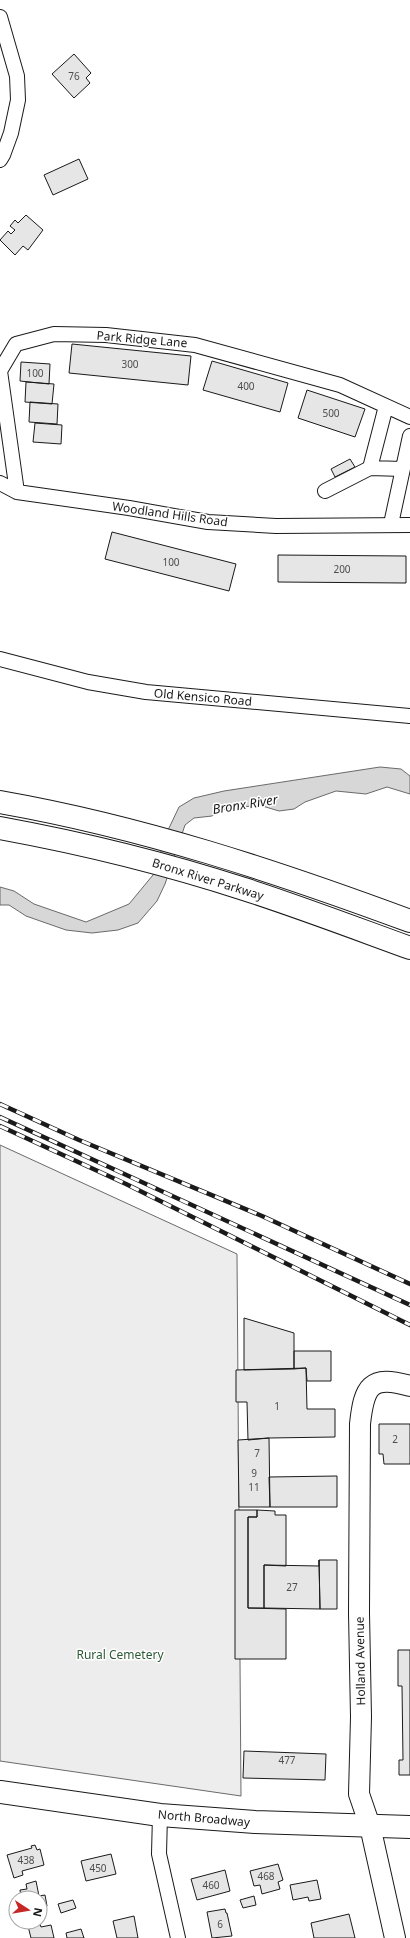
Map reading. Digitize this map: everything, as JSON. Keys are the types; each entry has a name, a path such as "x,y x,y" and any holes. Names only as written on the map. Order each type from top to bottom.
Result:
{"main road":[{"path":"0,802 79,818 189,846 305,882 410,921"},
{"name":"Bronx River Parkway","path":"0,828 182,870 297,907 410,948"},
{"name":"North Broadway","path":"0,1792 160,1815 255,1822 410,1827"}],"street":[{"path":"0,17 17,76 18,100 11,133 4,156 0,160"},
{"name":"Park Ridge Lane","path":"17,492 0,371 16,344 54,334 106,335 195,345 340,385 410,417"},
{"path":"370,468 386,406"},
{"path":"391,524 410,436"},
{"path":"325,491 370,468 403,469"},
{"name":"Woodland Hills Road","path":"0,483 17,492 208,522 276,526 410,525"},
{"name":"Old Kensico Road","path":"0,659 88,682 146,692 410,716"},
{"name":"Holland Avenue","path":"395,1938 370,1826 359,1794 361,1717 359,1613 360,1424 362,1403 368,1389 375,1384 392,1382 410,1386"},
{"path":"160,1815 159,1854 178,1938"}],"green space":[{"name":"Rural Cemetery","path":"0,1145 237,1254 241,1796 0,1761"}],"water":[{"name":"Bronx River","path":"380,767 401,769 410,776 410,794 387,787 366,794 336,791 305,802 294,809 279,811 259,805 220,810 212,816 194,818 185,825 165,884 157,901 138,923 118,930 92,933 66,930 26,916 9,905 0,905 0,887 14,891 34,904 86,922 129,904 153,875 169,828 179,807 194,798 224,791"}],"building":[{"path":"74,54 91,73 86,78 90,83 74,98 52,74"},
{"path":"79,159 88,179 53,195 44,175"},
{"path":"26,215 43,230 28,250 23,246 15,255 0,240 8,231 11,234 15,230 10,226 15,220 18,223"},
{"path":"72,344 191,356 188,385 69,373"},
{"path":"212,361 288,383 280,412 203,390"},
{"path":"21,362 50,364 49,384 20,381"},
{"path":"26,382 54,384 52,404 25,402"},
{"path":"307,390 365,409 355,437 298,418"},
{"path":"30,402 58,404 57,424 29,422"},
{"path":"35,423 62,425 61,444 33,442"},
{"path":"350,459 355,467 335,477 331,469"},
{"path":"112,532 236,564 229,591 105,559"},
{"path":"278,555 406,556 406,583 278,582"},
{"path":"244,1318 294,1333 294,1369 244,1370"},
{"path":"294,1351 331,1351 331,1381 307,1381 306,1368 294,1369"},
{"path":"306,1368 307,1409 335,1409 335,1437 269,1438 248,1440 247,1402 236,1402 236,1370"},
{"path":"379,1424 410,1424 410,1464 384,1464 383,1454 379,1454"},
{"path":"269,1438 270,1507 239,1507 238,1440"},
{"path":"337,1476 337,1507 270,1507 269,1477"},
{"path":"235,1510 257,1510 257,1517 248,1517 248,1608 286,1609 286,1659 235,1659"},
{"path":"257,1510 275,1511 275,1515 286,1515 286,1566 264,1565 264,1608 248,1608 248,1517 257,1517"},
{"path":"319,1560 337,1560 337,1609 320,1609"},
{"path":"319,1560 320,1609 264,1608 264,1565 319,1566"},
{"path":"398,1650 410,1650 410,1775 399,1775 399,1760 403,1760 402,1686 398,1686"},
{"path":"244,1751 326,1754 325,1780 243,1778"},
{"path":"35,1845 37,1850 40,1849 44,1865 22,1871 23,1875 14,1878 7,1855 32,1848 31,1846"},
{"path":"111,1854 116,1874 86,1881 81,1861"},
{"path":"278,1864 283,1880 278,1882 280,1889 262,1894 260,1885 254,1886 250,1871"},
{"path":"225,1870 230,1891 197,1900 191,1879"},
{"path":"317,1880 321,1899 309,1901 308,1897 293,1900 290,1885"},
{"path":"36,1881 38,1890 20,1890 27,1889 26,1884"},
{"path":"254,1896 256,1905 243,1908 240,1900"},
{"path":"73,1900 76,1908 61,1913 58,1904"},
{"path":"225,1909 232,1936 212,1938 207,1912"},
{"path":"349,1914 355,1938 314,1938 311,1923"},
{"path":"134,1916 138,1938 117,1938 113,1921"},
{"path":"51,1925 54,1938 31,1938 29,1930 48,1930 48,1926"},
{"path":"81,1929 84,1938 67,1938 66,1933"}],"railway":[{"path":"0,1104 79,1140 262,1216 410,1284"},
{"path":"0,1117 410,1305"},
{"path":"0,1126 126,1184 410,1325"}]}
